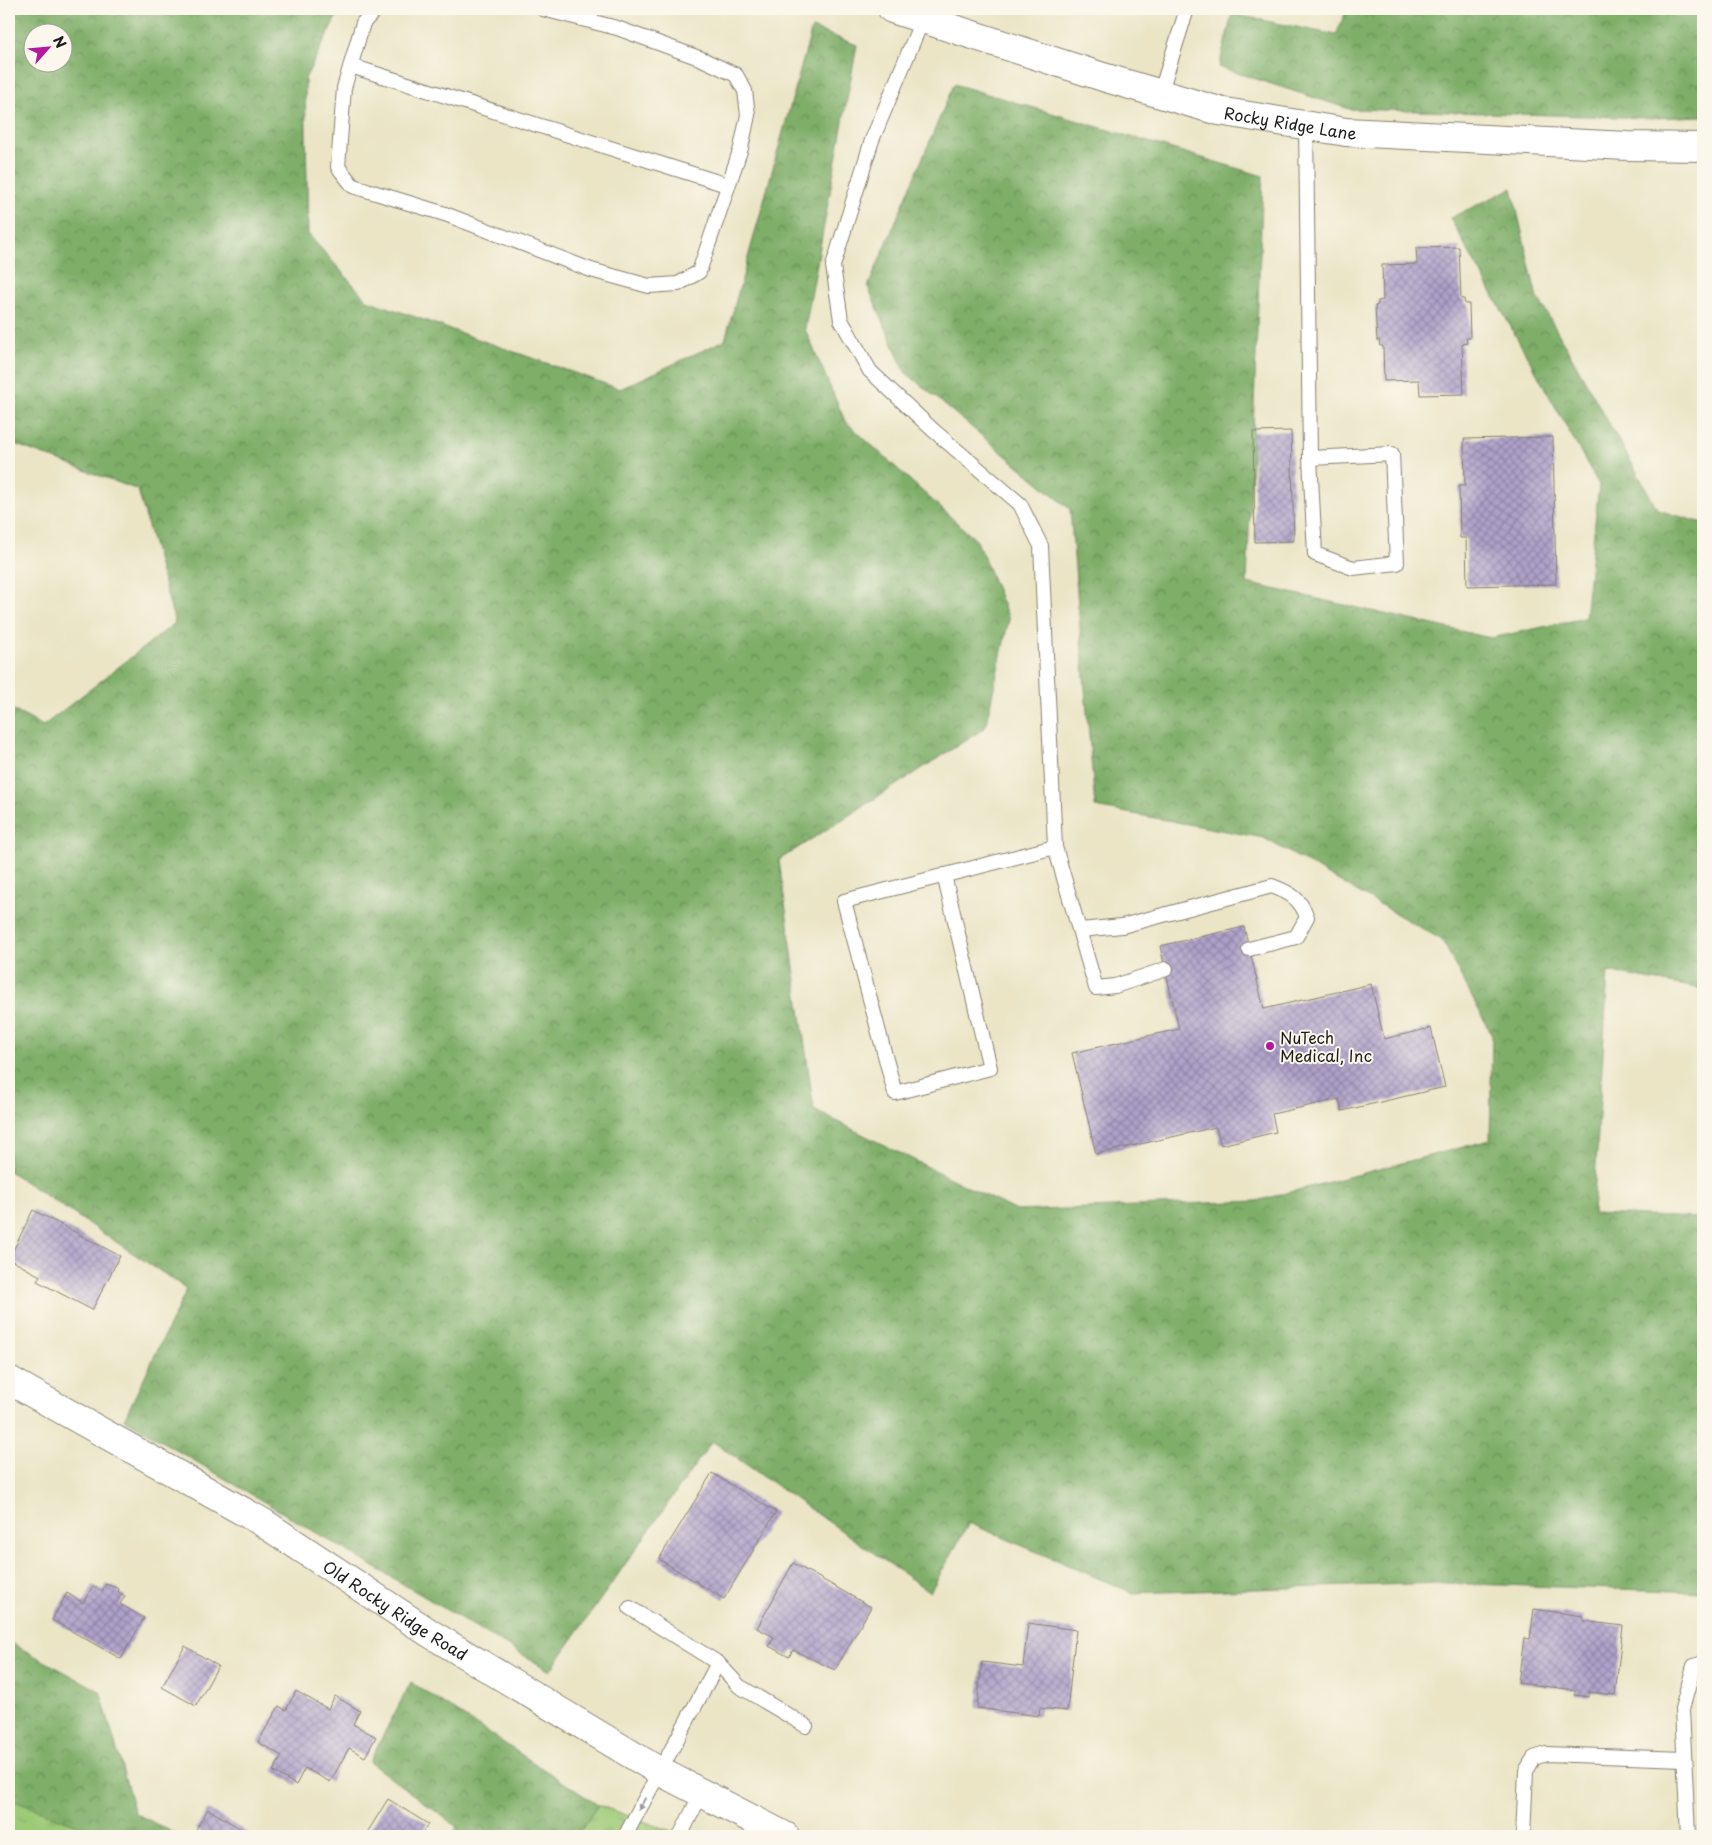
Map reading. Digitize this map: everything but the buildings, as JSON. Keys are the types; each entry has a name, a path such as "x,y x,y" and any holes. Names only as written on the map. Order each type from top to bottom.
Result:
{"street":[{"name":"Rocky Ridge Lane","path":"892,9 1219,111 1346,132 1484,140 1703,147"},
{"name":"Old Rocky Ridge Road","path":"9,1380 262,1522 431,1634 659,1771 785,1836"}],"lane":[{"path":"376,9 363,23 344,88 338,167 353,186 445,214 591,270 649,286 678,284 699,272 741,148 748,114 745,91 736,75 702,59 617,28 544,9"},
{"path":"1160,94 1187,9"},
{"path":"923,18 872,140 833,266 841,320 870,372 933,430 1020,504 1041,546 1055,847 1096,988 1115,986 1166,970"},
{"path":"351,66 728,185"},
{"path":"1306,125 1310,458 1315,554 1353,568 1397,563 1392,454 1310,458"},
{"path":"944,876 990,1068 895,1093 844,901 1055,847"},
{"path":"1080,930 1122,926 1272,886 1294,895 1303,906 1307,917 1296,937 1249,949"},
{"path":"630,1608 718,1663 739,1686 806,1726"},
{"path":"625,1836 718,1663"},
{"path":"1688,1836 1682,1709 1694,1666 1703,1663"},
{"path":"1524,1836 1526,1771 1534,1758 1546,1754 1684,1759"},
{"path":"680,1836 701,1794"}],"green space":[{"path":"9,9 340,9 305,79 308,234 367,300 620,389 725,340 812,28 857,45 805,329 845,421 977,541 1009,619 985,728 779,860 814,1110 1016,1211 1256,1201 1490,1140 1492,1035 1442,940 1264,838 1095,807 1070,509 905,372 868,287 954,84 1263,176 1247,583 1491,638 1585,618 1599,485 1450,218 1512,188 1536,294 1658,510 1703,523 1703,989 1608,972 1593,1214 1703,1218 1703,1592 1442,1583 1133,1593 969,1523 930,1592 712,1441 550,1671 124,1419 187,1289 9,1171 9,708 43,726 175,623 138,490 9,442"},
{"path":"1347,9 1703,9 1703,116 1652,118 1349,109 1219,67 1232,14 1336,35"},
{"path":"9,1642 100,1691 135,1813 180,1836 67,1836 9,1812"},
{"path":"411,1682 598,1805 577,1836 452,1836 457,1827 369,1762"},
{"path":"9,1799 106,1836 9,1836"},
{"path":"598,1805 685,1836 577,1836"}],"place":[{"name":"NuTech Medical, Inc","path":"1270,1046"}]}
